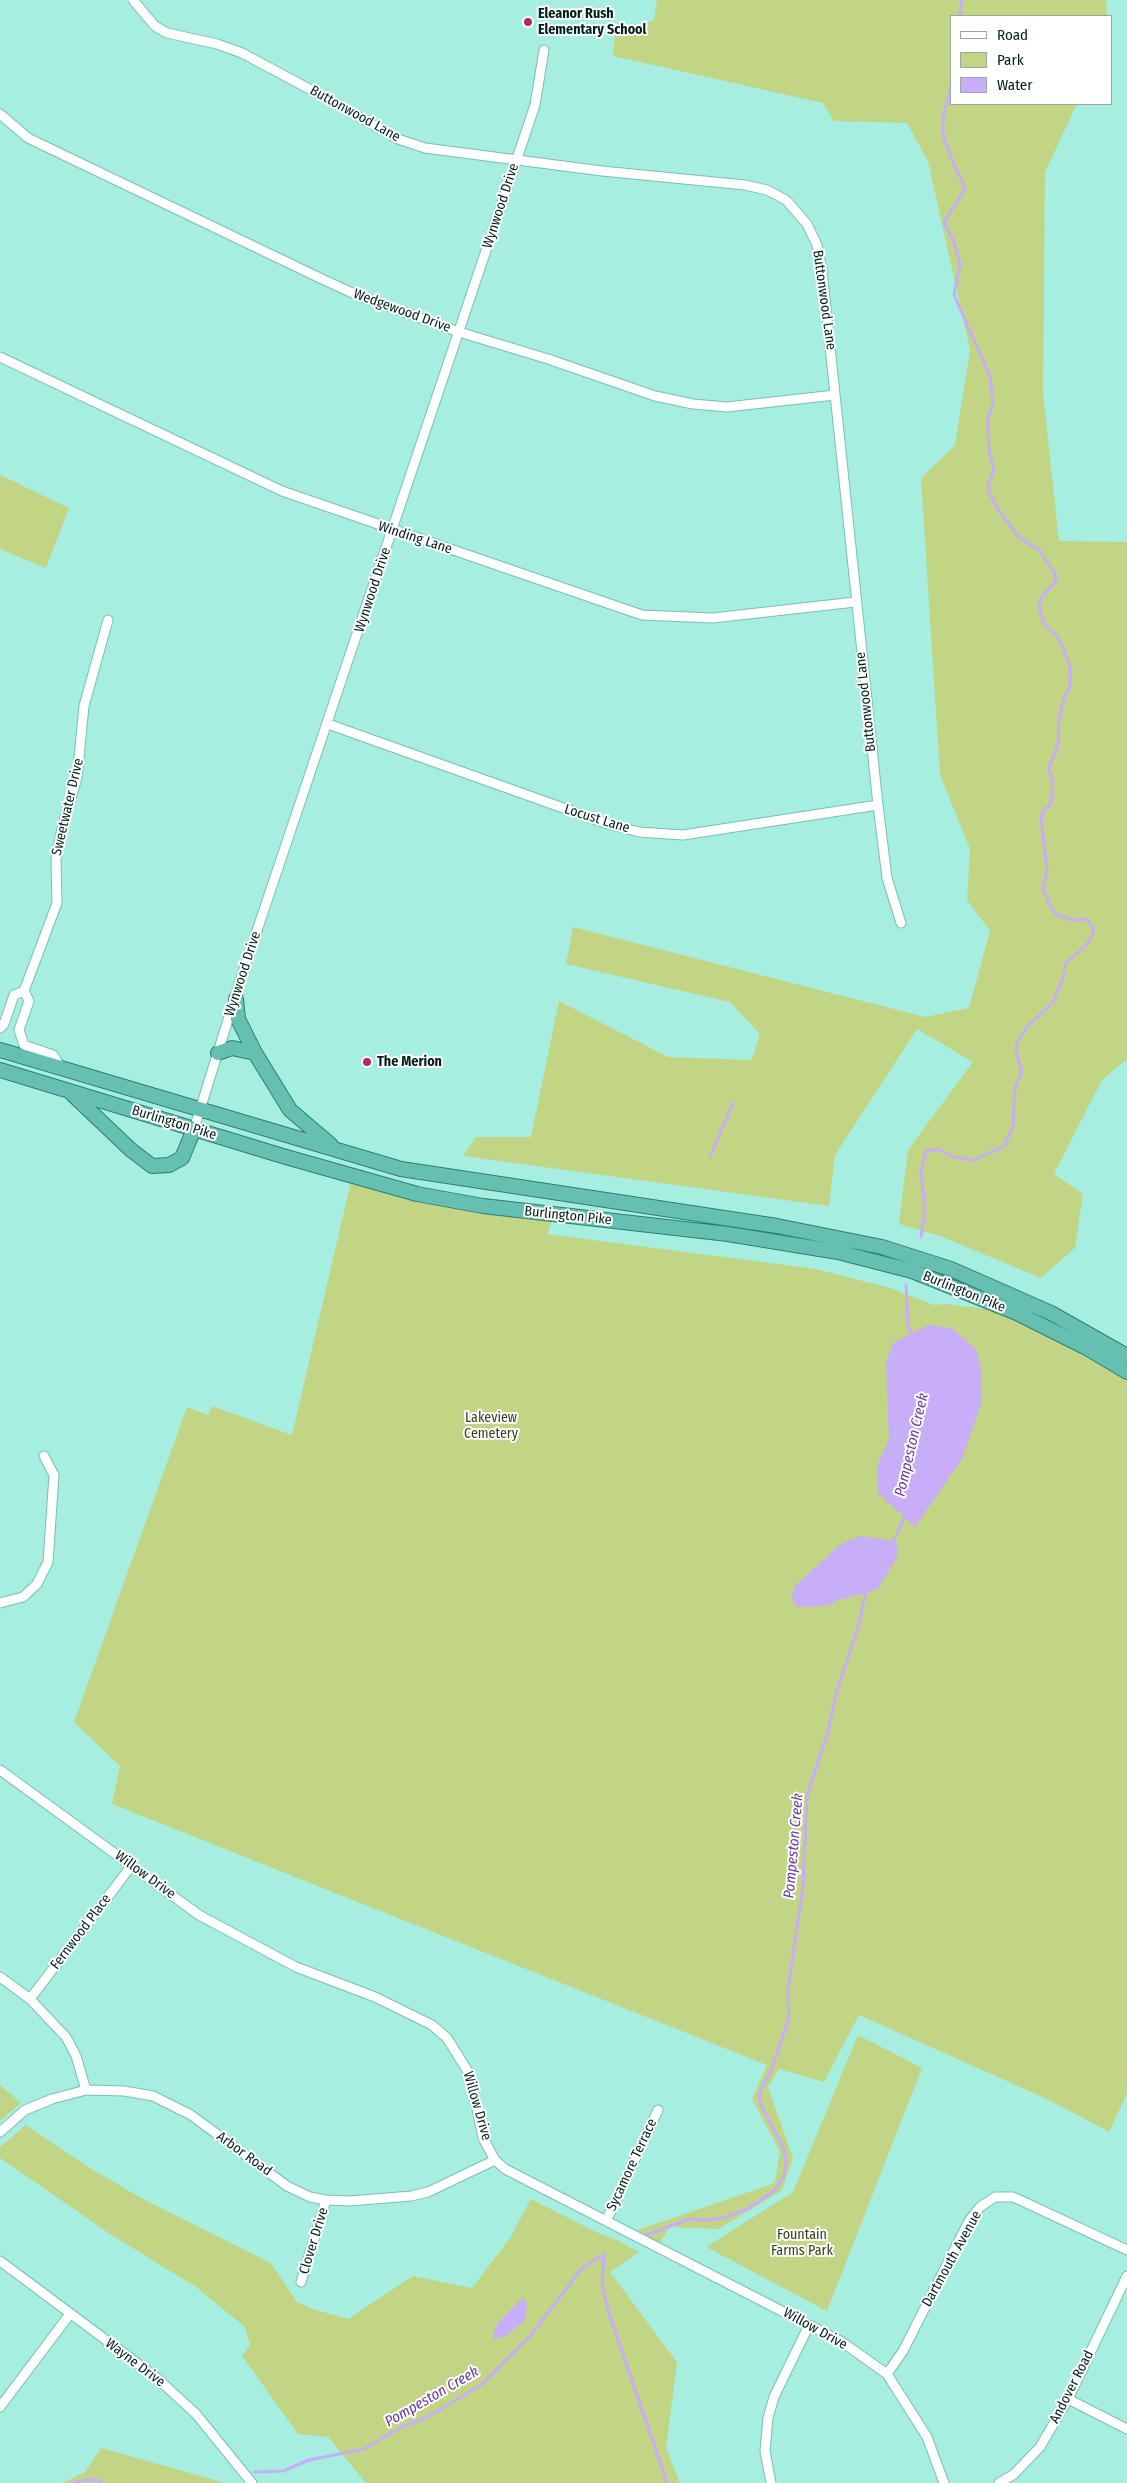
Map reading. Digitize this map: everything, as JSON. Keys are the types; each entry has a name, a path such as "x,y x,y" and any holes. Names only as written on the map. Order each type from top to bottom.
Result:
{"highway":[{"path":"236,999 238,1019 255,1053 290,1110 304,1124 337,1150"},
{"path":"218,1053 232,1048 255,1053"},
{"name":"Burlington Pike","path":"0,1050 401,1169 777,1226 882,1247 951,1269 1051,1313 1127,1356"},
{"name":"Burlington Pike","path":"0,1070 352,1177 450,1201 728,1234 848,1254 912,1271 1017,1313 1085,1347 1127,1372"},
{"path":"68,1091 131,1150 152,1166 169,1165 182,1158 194,1129"}],"street":[{"name":"Buttonwood Lane","path":"133,0 155,26 161,30 217,44 242,53 398,139 425,148 602,171 745,185 767,190 786,200 807,224 817,245 822,270 855,602 878,805 887,878 901,923"},
{"name":"Wynwood Drive","path":"194,1129 536,105 544,50"},
{"name":"Wedgewood Drive","path":"0,114 28,138 322,280 359,296 459,332 548,359 655,396 693,404 727,407 835,395"},
{"name":"Winding Lane","path":"0,357 282,491 642,615 713,618 855,602"},
{"name":"Sweetwater Drive","path":"63,1070 53,1055 24,1045 19,1030 28,1001 24,991 57,903 56,859 62,828 77,778 84,706 108,620"},
{"name":"Locust Lane","path":"328,724 608,824 639,832 683,835 878,805"},
{"name":"Sweetwater Drive","path":"0,1028 4,1024 14,995 24,991"},
{"path":"0,1603 23,1597 37,1584 48,1562 54,1475 44,1456"},
{"name":"Willow Drive","path":"0,1770 198,1915 296,1967 375,1997 432,2025 447,2038 470,2075 483,2138 495,2160 505,2168 606,2221 842,2342 888,2374 927,2438 944,2483"},
{"name":"Fernwood Place","path":"30,1999 132,1865"},
{"path":"0,1977 30,1999 66,2037 76,2056 86,2090"},
{"name":"Arbor Road","path":"0,2132 25,2110 52,2099 86,2090 124,2091 153,2096 191,2115 287,2186 310,2197 326,2200 350,2201 410,2196 428,2192 495,2160"},
{"name":"Sycamore Terrace","path":"606,2221 658,2110"},
{"name":"Dartmouth Avenue","path":"888,2374 903,2351 969,2222 980,2207 995,2197 1012,2197 1022,2201 1127,2250"},
{"name":"Clover Drive","path":"301,2282 326,2200"},
{"name":"Wayne Drive","path":"0,2261 157,2378 196,2414 252,2483"},
{"name":"Andover Road","path":"998,2483 1013,2475 1040,2447 1068,2399 1127,2276"},
{"path":"0,2407 70,2314"},
{"path":"772,2483 765,2451 768,2418 774,2397 809,2325"},
{"path":"1068,2399 1127,2429"}],"green space":[{"path":"657,0 1106,0 1107,15 950,15 950,105 1077,105 1045,172 1043,393 1059,541 1127,542 1127,1059 1102,1080 1054,1174 1083,1194 1075,1248 1041,1278 940,1236 899,1224 908,1150 973,1062 917,1029 835,1155 829,1206 463,1156 476,1137 531,1137 559,1001 668,1057 752,1060 760,1034 730,1002 566,964 573,927 925,1017 969,1008 990,931 967,900 970,849 940,775 921,478 955,445 970,350 928,161 907,123 834,121 823,103 613,56 615,32 654,20"},
{"path":"0,475 69,508 46,568 0,549"},
{"name":"Lakeview Cemetery","path":"352,1177 555,1214 547,1234 816,1269 890,1288 934,1305 946,1304 1017,1313 1127,1372 1127,2093 1109,2132 1047,2099 859,2015 824,2082 779,2069 768,2087 793,2158 782,2190 719,2229 670,2227 658,2245 635,2231 775,2183 780,2152 752,2099 767,2065 112,1804 120,1766 74,1722 187,1407 208,1415 212,1406 292,1435"},
{"name":"Fountain Farms Park","path":"858,2035 922,2068 827,2311 706,2247 793,2192"},
{"path":"0,2085 21,2103 0,2121"},
{"path":"26,2125 85,2165 141,2198 271,2263 297,2302 313,2309 348,2319 413,2276 472,2288 510,2238 531,2199 639,2252 610,2272 677,2362 666,2448 680,2483 366,2483 328,2437 298,2434 242,2356 250,2345 245,2327 196,2287 110,2234 0,2158 0,2147"},
{"path":"101,2448 225,2483 63,2483 85,2472"}],"water":[{"path":"928,1325 951,1328 976,1349 981,1371 982,1401 962,1459 915,1527 878,1493 877,1466 889,1440 886,1364 893,1343"},
{"path":"860,1536 894,1541 898,1546 898,1555 879,1587 871,1592 841,1599 826,1606 797,1607 793,1602 792,1594 796,1585 841,1544"},
{"path":"522,2298 525,2299 527,2308 524,2321 507,2335 494,2340 494,2332 499,2322"}],"waterway":[{"name":"Pompeston Creek","path":"960,15 962,0"},
{"name":"Pompeston Creek","path":"921,1237 925,1208 921,1172 926,1151 938,1149 954,1157 974,1160 1004,1146 1013,1127 1015,1087 1022,1072 1016,1051 1017,1042 1028,1026 1053,1002 1064,976 1065,964 1086,945 1093,934 1093,928 1087,919 1072,920 1056,914 1050,906 1043,888 1047,870 1041,817 1043,811 1051,804 1053,783 1049,768 1058,744 1059,719 1064,697 1070,687 1070,668 1063,647 1056,635 1044,624 1039,607 1041,598 1056,581 1055,574 1040,551 1019,537 1001,514 989,493 988,486 994,470 989,451 988,417 993,405 990,376 954,295 960,264 954,241 944,223 964,190 964,185 943,136 943,117 950,91"},
{"path":"710,1157 733,1103"},
{"name":"Pompeston Creek","path":"906,1285 908,1323 911,1336"},
{"name":"Pompeston Creek","path":"892,1545 906,1514"},
{"name":"Pompeston Creek","path":"644,2236 689,2219 709,2220 726,2217 749,2208 775,2190 784,2176 786,2162 784,2149 760,2103 759,2093 771,2071 789,2018 788,1989 803,1887 807,1796 827,1735 837,1691 857,1631 866,1591"},
{"name":"Pompeston Creek","path":"254,2472 283,2471 309,2460 364,2449 402,2427 429,2416 481,2385 530,2336 582,2268 604,2254"},
{"path":"604,2255 602,2285 608,2310 667,2483"},
{"name":"Pompeston Creek","path":"73,2483 86,2480 98,2480 102,2483"}],"place":[{"name":"Eleanor Rush Elementary School","path":"528,22"},
{"name":"The Merion","path":"367,1062"}]}
